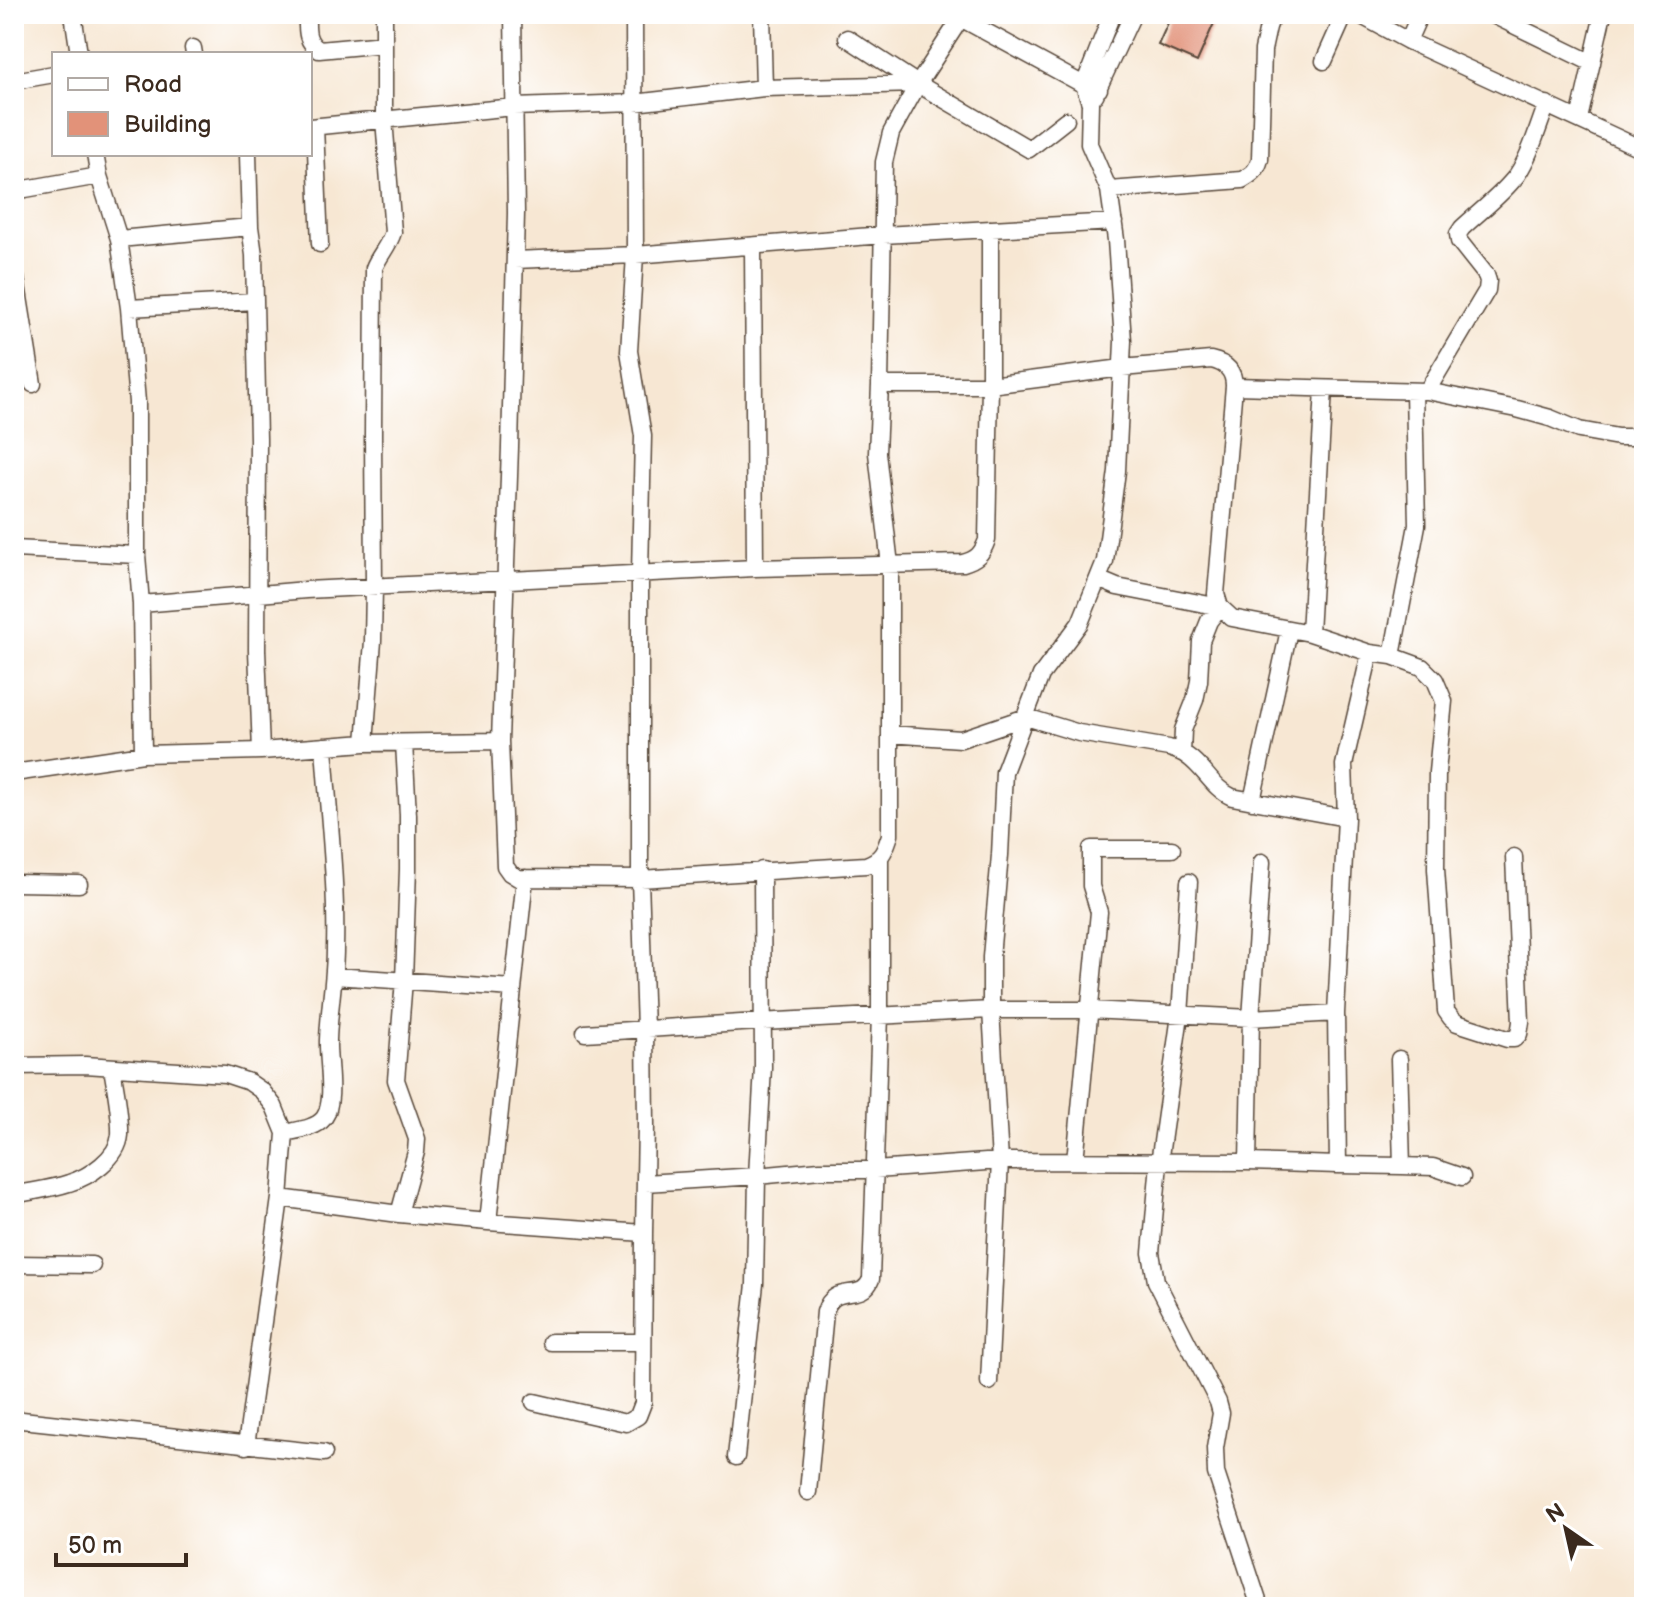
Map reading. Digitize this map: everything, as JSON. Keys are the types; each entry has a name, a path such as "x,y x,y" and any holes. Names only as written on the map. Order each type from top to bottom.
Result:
{"street":[{"path":"73,14 79,52"},
{"path":"307,14 307,35 311,45 319,50 384,44"},
{"path":"365,743 373,641 374,268 393,232 384,119 384,14"},
{"path":"513,14 515,260 500,741 505,866 518,878 640,879 866,865 885,853 890,835 890,565 877,453 884,162 891,133 957,16 1091,92"},
{"path":"534,1402 626,1423 638,1416 643,1403 645,1029 640,879 640,574 643,436 629,351 635,255 634,14"},
{"path":"762,14 764,88"},
{"path":"989,1382 1000,1161 991,957 1004,772 1041,675 1080,623 1105,561 1117,471 1123,341 1114,222 1109,190 1089,144 1091,92 1112,14"},
{"path":"1091,92 1133,14"},
{"path":"1109,190 1242,180 1253,174 1260,159 1263,50 1273,14"},
{"path":"1324,61 1345,14"},
{"path":"1358,14 1408,41 1644,150"},
{"path":"1408,41 1420,14"},
{"path":"1491,14 1592,63"},
{"path":"1579,119 1603,14"},
{"path":"1104,36 1120,43"},
{"path":"847,38 1029,149 1066,120"},
{"path":"14,81 52,74"},
{"path":"320,244 313,127 514,107 634,103 764,88 918,84"},
{"path":"1392,656 1417,525 1420,391 1487,290 1486,275 1459,241 1458,234 1517,174 1547,104"},
{"path":"95,156 119,239 137,402 137,555 141,604 143,754"},
{"path":"248,156 254,255 258,439 257,650 261,751"},
{"path":"14,191 99,176"},
{"path":"515,260 635,255 883,235 1114,222"},
{"path":"119,239 250,227"},
{"path":"141,604 374,587 755,568 963,563 976,559 983,552 987,540 990,229"},
{"path":"753,246 755,568"},
{"path":"14,266 33,384"},
{"path":"129,308 255,301"},
{"path":"880,385 990,385 1169,362 1211,360 1229,368 1234,386 1216,594 1220,607 1232,618 1310,633 1370,653 1392,656 1422,667 1435,680 1444,701 1437,772 1436,869 1446,1011 1457,1023 1507,1039 1514,1039 1519,1034 1521,1022 1514,857"},
{"path":"1234,386 1420,391 1517,409 1579,430 1618,437 1644,437"},
{"path":"1310,633 1324,389"},
{"path":"14,549 137,555"},
{"path":"1098,579 1117,587 1220,607"},
{"path":"1182,753 1183,730 1199,681 1201,641 1209,621 1220,607"},
{"path":"1252,801 1289,630"},
{"path":"1338,1165 1336,1013 1346,818 1344,765 1370,653"},
{"path":"890,734 961,739 1026,717 1088,735 1169,748 1197,764 1223,793 1346,818"},
{"path":"14,773 143,754 261,751 365,743 500,741"},
{"path":"399,1214 417,1139 396,1080 408,869 404,743"},
{"path":"285,1133 311,1127 322,1120 328,1111 330,1095 328,1041 335,947 324,746"},
{"path":"1075,1161 1099,912 1091,886 1091,849 1172,849"},
{"path":"808,1492 827,1303 836,1296 864,1290 871,1279 880,1015 880,857"},
{"path":"1248,1162 1251,1018 1262,862"},
{"path":"736,1457 754,1296 763,1067 762,870"},
{"path":"488,1222 525,878"},
{"path":"1189,882 1180,1015 1151,1238 1153,1268 1156,1281 1218,1402 1221,1413 1215,1448 1216,1473 1260,1607"},
{"path":"14,883 79,884"},
{"path":"334,976 513,988"},
{"path":"585,1033 991,1010 1089,1010 1251,1018 1336,1013"},
{"path":"1399,1059 1402,1166"},
{"path":"14,1066 85,1065 225,1074 249,1082 262,1091 274,1106 285,1133 280,1198 246,1446"},
{"path":"14,1195 69,1183 87,1175 111,1156 118,1145 120,1133 112,1067"},
{"path":"645,1183 1000,1161 1248,1162 1433,1167 1462,1177"},
{"path":"280,1198 399,1214 644,1233"},
{"path":"14,1264 92,1265"},
{"path":"551,1342 643,1342"},
{"path":"22,1420 324,1453"}],"building":[{"path":"1172,14 1218,14 1197,62 1158,45"}]}
